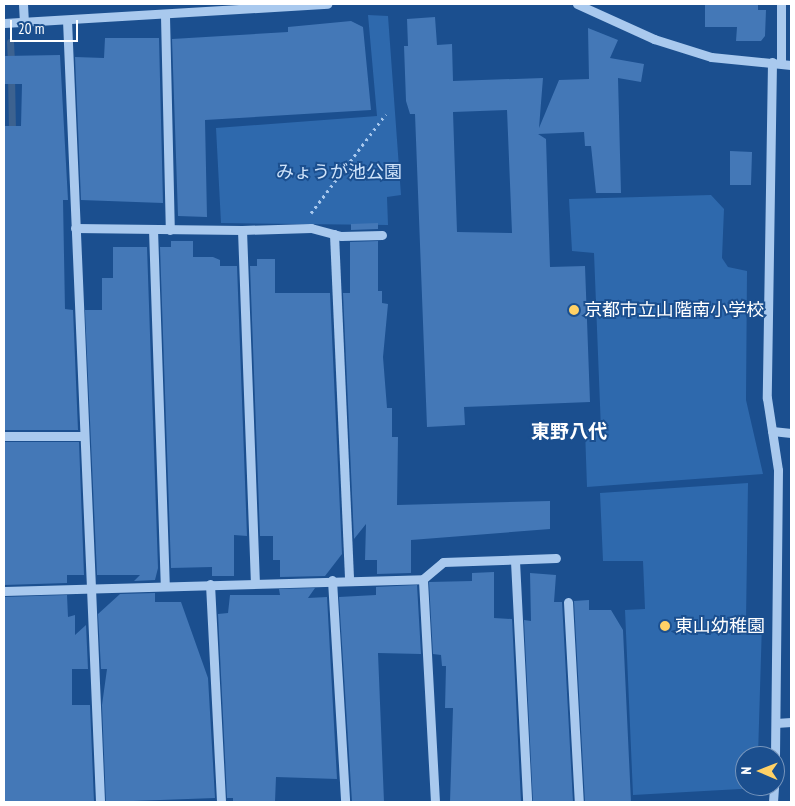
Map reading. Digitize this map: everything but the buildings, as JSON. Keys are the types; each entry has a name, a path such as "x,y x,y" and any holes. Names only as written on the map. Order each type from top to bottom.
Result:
{"street":[{"path":"23,4 24,21"},
{"path":"6,24 24,21 165,16 326,4"},
{"path":"577,4 654,39 711,57 791,65"},
{"path":"775,746 778,470 767,398 780,4"},
{"path":"165,16 170,230"},
{"path":"68,20 88,589 100,802"},
{"path":"76,228 170,230 311,228 334,234 382,235"},
{"path":"152,229 165,586"},
{"path":"242,230 255,583"},
{"path":"334,234 349,579"},
{"path":"772,431 791,432"},
{"path":"4,436 83,436"},
{"path":"4,591 349,579 423,579 444,562 515,561 556,558"},
{"path":"515,561 527,802"},
{"path":"423,579 435,802"},
{"path":"332,580 345,802"},
{"path":"210,584 221,802"},
{"path":"568,602 579,802"},
{"path":"776,723 791,722"}],"path":[{"path":"312,211 386,114"}],"green space":[{"name":"みょうが池公園","path":"368,15 388,16 401,195 387,197 388,225 221,223 216,128 377,116"},
{"path":"711,195 724,209 722,258 728,267 747,271 746,400 763,474 587,487 585,430 601,430 594,253 572,251 569,199"},
{"name":"東山幼稚園","path":"748,483 746,621 762,623 758,746 735,746 735,789 633,795 625,610 645,609 643,561 603,561 600,493"}],"waterway":[{"path":"10,42 11,64"},
{"path":"11,74 12,134"}],"place":[{"name":"京都市立山階南小学校","path":"574,310"},
{"name":"東山幼稚園","path":"665,626"}],"district":[{"name":"東野八代","path":"569,432"}]}
